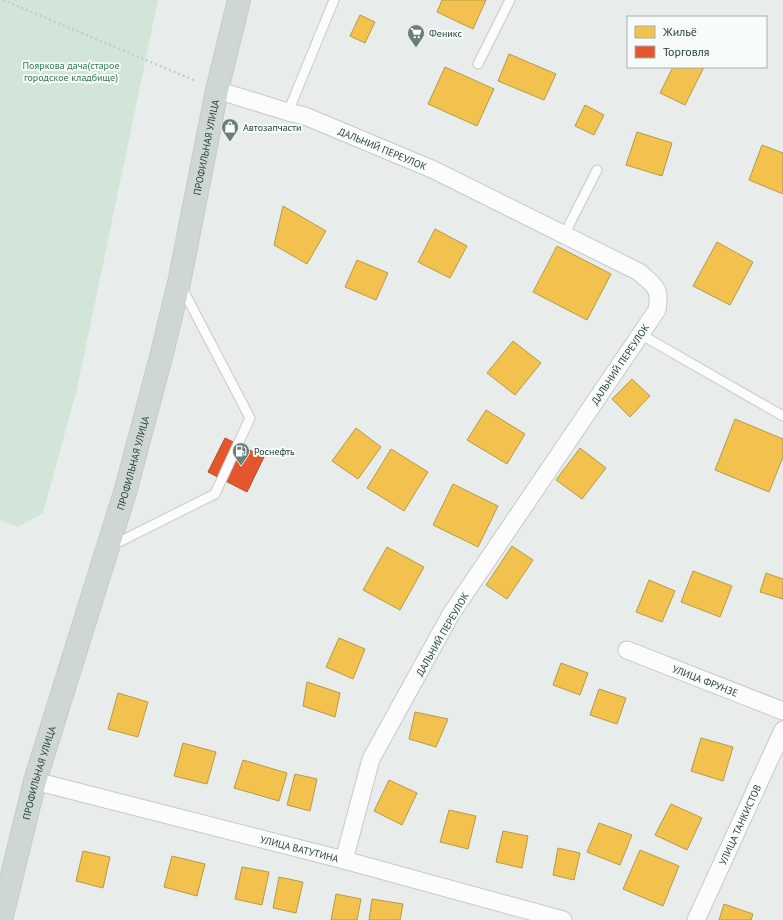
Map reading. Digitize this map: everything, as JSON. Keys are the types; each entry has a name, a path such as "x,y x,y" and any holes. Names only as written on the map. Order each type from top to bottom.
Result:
{"main road":[{"name":"ПРОФИЛЬНАЯ УЛИЦА","path":"1,920 35,781 126,489 179,284 217,90 240,0"}],"street":[{"name":"ДАЛЬНИЙ ПЕРЕУЛОК","path":"217,90 305,116 434,170 639,272 656,286 660,296 657,310 451,614 371,760 344,860"},
{"name":"УЛИЦА ФРУНЗЕ","path":"627,650 783,711"},
{"name":"УЛИЦА ТАНКИСТОВ","path":"696,920 783,730"},
{"name":"УЛИЦА ВАТУТИНА","path":"35,781 344,860 563,920"}],"lane":[{"path":"288,112 334,0"},
{"path":"478,64 510,0"},
{"path":"564,235 597,170"},
{"path":"108,548 215,494 250,418 179,284"},
{"path":"640,334 783,416"}],"path":[{"path":"3,0 217,90"}],"green space":[{"name":"Пояркова дача(старое городское кладбище)","path":"0,0 158,0 77,389 43,513 18,527 0,520"}],"building: Жильё":[{"path":"442,0 486,0 473,29 437,12"},
{"path":"360,15 375,22 365,43 350,36"},
{"path":"509,54 556,74 544,100 498,81"},
{"path":"445,67 494,89 477,126 428,104"},
{"path":"672,68 704,68 685,105 660,93"},
{"path":"585,105 604,115 594,135 575,126"},
{"path":"637,132 672,143 662,176 626,165"},
{"path":"762,145 783,153 783,194 749,180"},
{"path":"283,206 326,231 307,264 274,245"},
{"path":"435,229 467,246 450,278 418,262"},
{"path":"717,242 753,262 730,305 693,286"},
{"path":"557,246 611,274 587,320 533,292"},
{"path":"357,260 388,273 376,300 345,287"},
{"path":"513,341 541,363 515,395 487,373"},
{"path":"632,379 650,396 630,417 612,399"},
{"path":"486,410 525,434 507,464 467,440"},
{"path":"735,419 783,439 783,457 769,492 715,470"},
{"path":"356,428 381,447 358,479 332,461"},
{"path":"580,448 606,468 582,499 556,480"},
{"path":"391,449 428,472 404,511 367,488"},
{"path":"453,484 498,506 478,547 433,525"},
{"path":"512,546 533,560 507,599 486,585"},
{"path":"387,547 424,567 400,610 363,590"},
{"path":"693,571 732,586 720,617 681,602"},
{"path":"766,573 783,579 783,599 760,592"},
{"path":"649,580 675,591 662,622 636,612"},
{"path":"339,638 365,649 353,679 326,667"},
{"path":"561,663 588,673 580,695 553,685"},
{"path":"307,682 340,693 335,717 303,706"},
{"path":"599,689 626,698 617,724 590,715"},
{"path":"118,693 148,702 138,737 108,729"},
{"path":"415,712 448,719 436,747 409,739"},
{"path":"701,738 733,747 723,781 691,771"},
{"path":"183,743 216,752 207,784 174,776"},
{"path":"243,760 287,773 279,801 234,788"},
{"path":"295,774 317,779 310,811 287,805"},
{"path":"389,780 417,793 402,825 374,811"},
{"path":"671,804 702,818 687,850 655,835"},
{"path":"449,810 476,816 468,849 440,842"},
{"path":"599,823 632,835 620,865 587,852"},
{"path":"503,831 528,836 522,868 496,862"},
{"path":"558,848 580,853 574,880 553,875"},
{"path":"640,850 679,866 663,906 623,889"},
{"path":"83,851 110,857 103,888 76,881"},
{"path":"172,856 205,864 197,896 164,887"},
{"path":"242,867 269,872 262,905 235,899"},
{"path":"279,877 303,882 296,913 273,908"},
{"path":"336,894 361,899 357,920 331,920"},
{"path":"372,899 403,904 400,920 369,920"},
{"path":"724,904 753,914 751,920 719,920"}],"building: Торговля":[{"path":"225,438 264,457 247,492 208,472"}],"place":[{"name":"Феникс","path":"416,48"},
{"name":"Автозапчасти","path":"230,142"},
{"name":"Роснефть","path":"241,466"}]}
